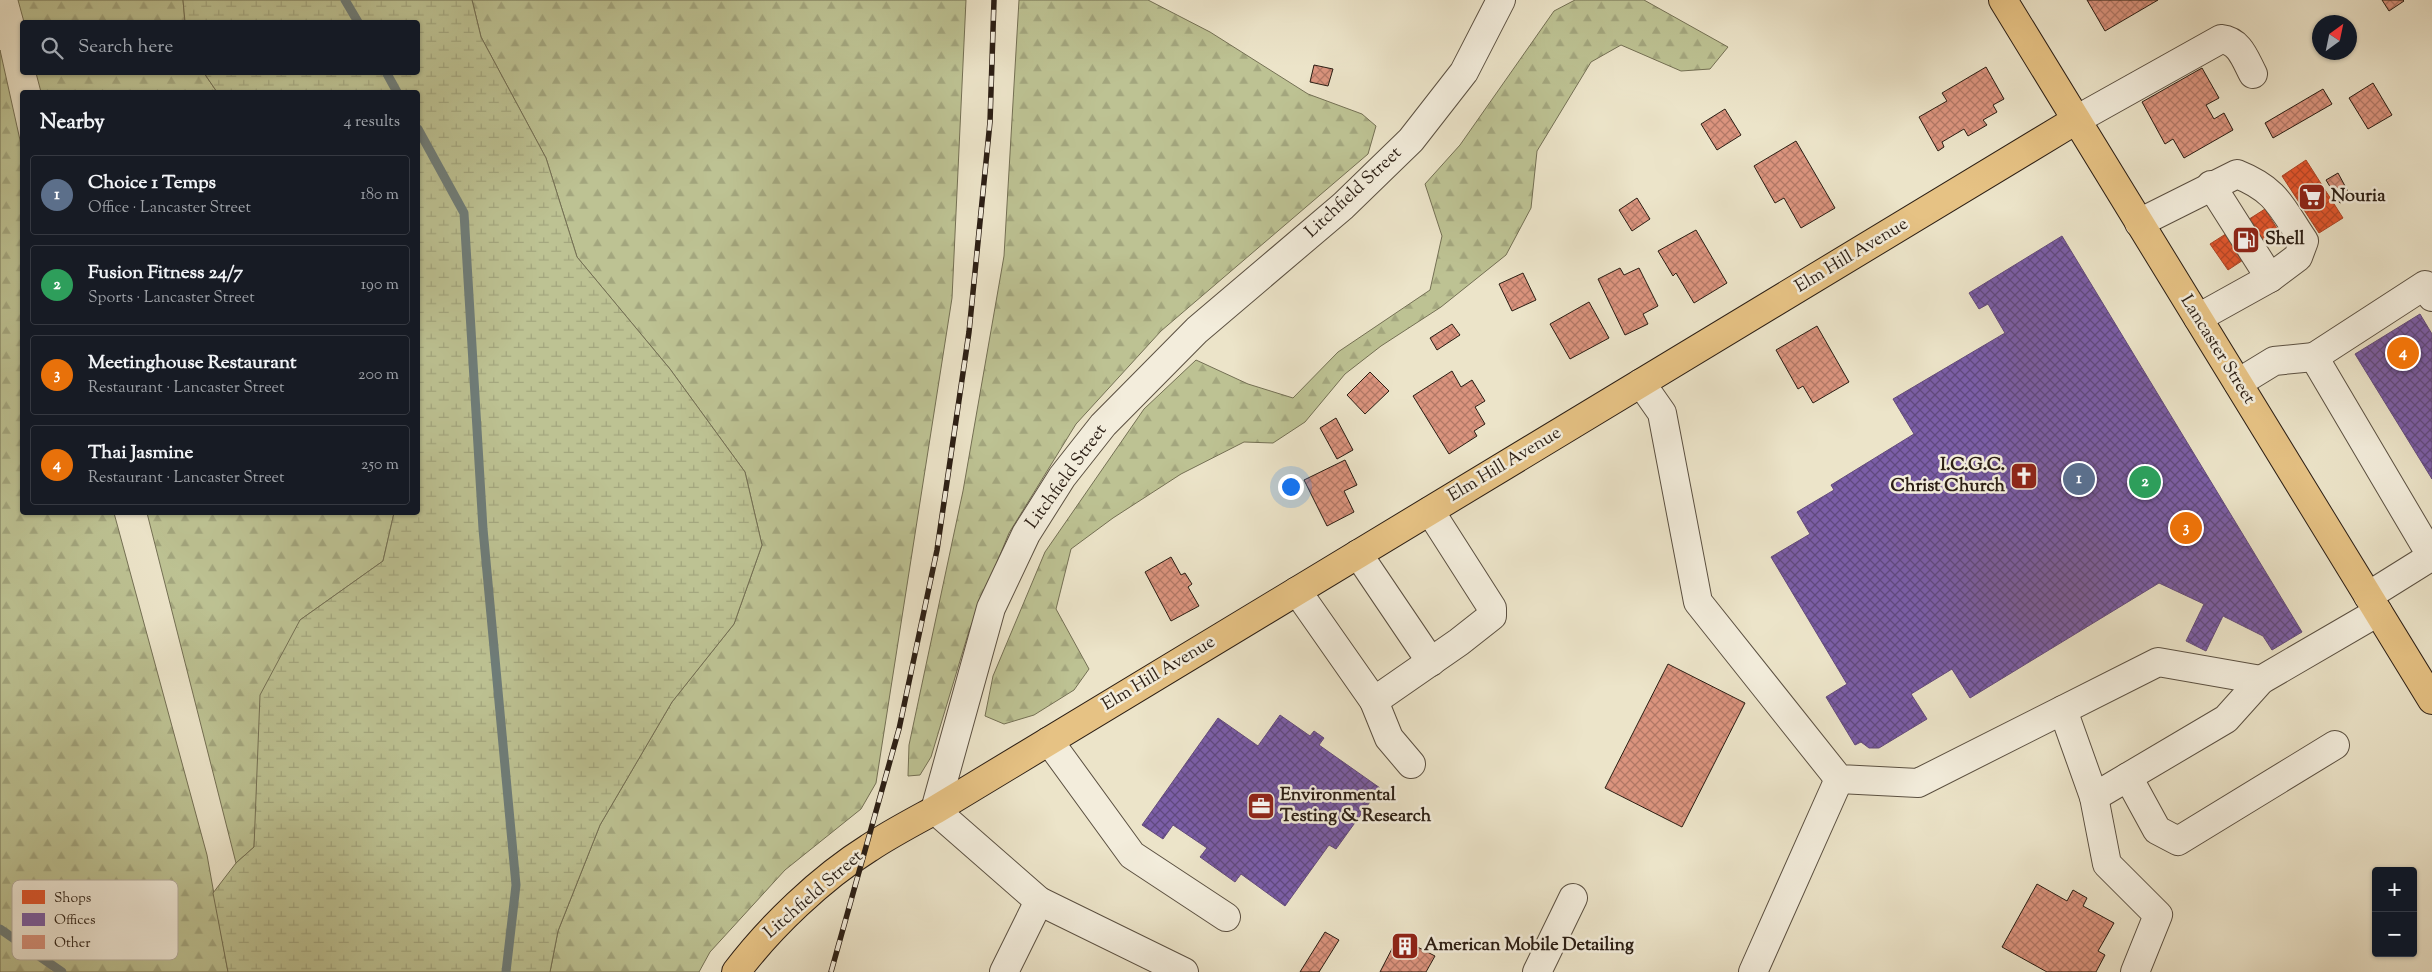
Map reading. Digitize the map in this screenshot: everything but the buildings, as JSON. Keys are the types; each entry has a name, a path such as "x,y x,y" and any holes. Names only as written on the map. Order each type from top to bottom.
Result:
{"main road":[{"name":"Lancaster Street","path":"2002,0 2432,700"},
{"name":"Elm Hill Avenue","path":"935,810 2076,120"},
{"name":"Litchfield Street","path":"736,972 756,946 803,898 868,848 935,810"}],"street":[{"name":"Litchfield Street","path":"935,810 991,608 1026,534 1062,477 1104,425 1197,330 1343,206 1411,140 1464,72 1501,0"},
{"path":"2076,120 2221,39 2230,40 2240,49 2253,74"},
{"path":"2139,223 2211,185 2237,174 2254,181 2272,194 2304,241 2298,257 2270,278 2198,318"},
{"path":"2211,185 2270,278"},
{"path":"2238,383 2274,361 2314,357 2425,286 2432,297"},
{"path":"2094,797 2226,719 2261,680 2373,604 2431,553 2314,357"},
{"path":"1641,383 1662,413 1698,602 1839,779 1918,783 2158,662 2261,680"},
{"path":"1374,701 1431,662 1492,616 1492,608 1430,511"},
{"path":"1358,554 1431,662"},
{"path":"1297,591 1374,701 1389,738 1411,764"},
{"path":"2063,710 2094,797 2107,864 2158,915 2135,972"},
{"path":"1049,741 1132,855 1226,917"},
{"path":"2128,777 2157,830 2178,841 2335,744"},
{"path":"1753,972 1839,779"},
{"path":"935,810 1039,900 1184,972"},
{"path":"1537,972 1573,898"},
{"path":"1004,972 1039,900"}],"green space":[{"path":"18,0 183,0 185,20 23,20"},
{"path":"183,0 472,0 481,37 546,158 577,257 670,369 745,472 762,545 734,624 672,702 600,825 558,931 550,972 228,972 213,893 236,863 254,847 260,695 300,620 383,561 394,515 420,515 420,90 216,90 205,75 420,75 420,20 185,20"},
{"path":"472,0 966,0 952,298 876,783 861,809 785,870 710,952 699,972 550,972 558,931 600,825 672,702 734,624 762,545 745,472 670,369 577,257 546,158 481,37"},
{"path":"1019,0 1148,0 1210,32 1308,94 1362,114 1376,126 1368,154 1161,331 1076,424 1009,533 969,631 931,757 920,775 908,776 909,745 963,491 1004,256"},
{"path":"1575,0 1644,0 1728,47 1710,69 1681,71 1621,45 1591,62 1537,151 1531,208 1506,255 1441,307 1381,346 1345,374 1305,422 1273,443 1244,442 1181,474 1113,518 1071,549 1056,609 1089,669 1074,690 1034,715 1004,724 985,716 993,676 1045,552 1144,409 1196,360 1248,384 1293,398 1338,352 1430,290 1442,236 1425,184 1460,145 1554,11"},
{"path":"0,50 20,140 20,515 115,515 207,855 228,972 0,972"},
{"path":"37,75 205,75 216,90 40,90"},
{"path":"148,515 394,515 383,561 300,620 258,785 254,847 236,863"}],"waterway":[{"path":"345,0 357,20"},
{"path":"388,75 396,90"},
{"path":"420,133 464,213 483,529 516,885 506,972"},
{"path":"0,929 12,937"},
{"path":"45,960 62,972"}],"railway":[{"path":"831,972 899,729 937,550 969,332 990,122 994,0"}],"place":[{"name":"Nouria","path":"2312,197"},
{"name":"Shell","path":"2246,240"},
{"name":"Thai Jasmine","path":"2403,353"},
{"name":"I.C.G.C. Christ Church","path":"2024,476"},
{"name":"Choice 1 Temps","path":"2079,479"},
{"name":"Fusion Fitness 24/7","path":"2145,482"},
{"name":"Meetinghouse Restaurant","path":"2186,528"},
{"name":"Environmental Testing & Research","path":"1261,806"},
{"name":"American Mobile Detailing","path":"1405,946"}]}
